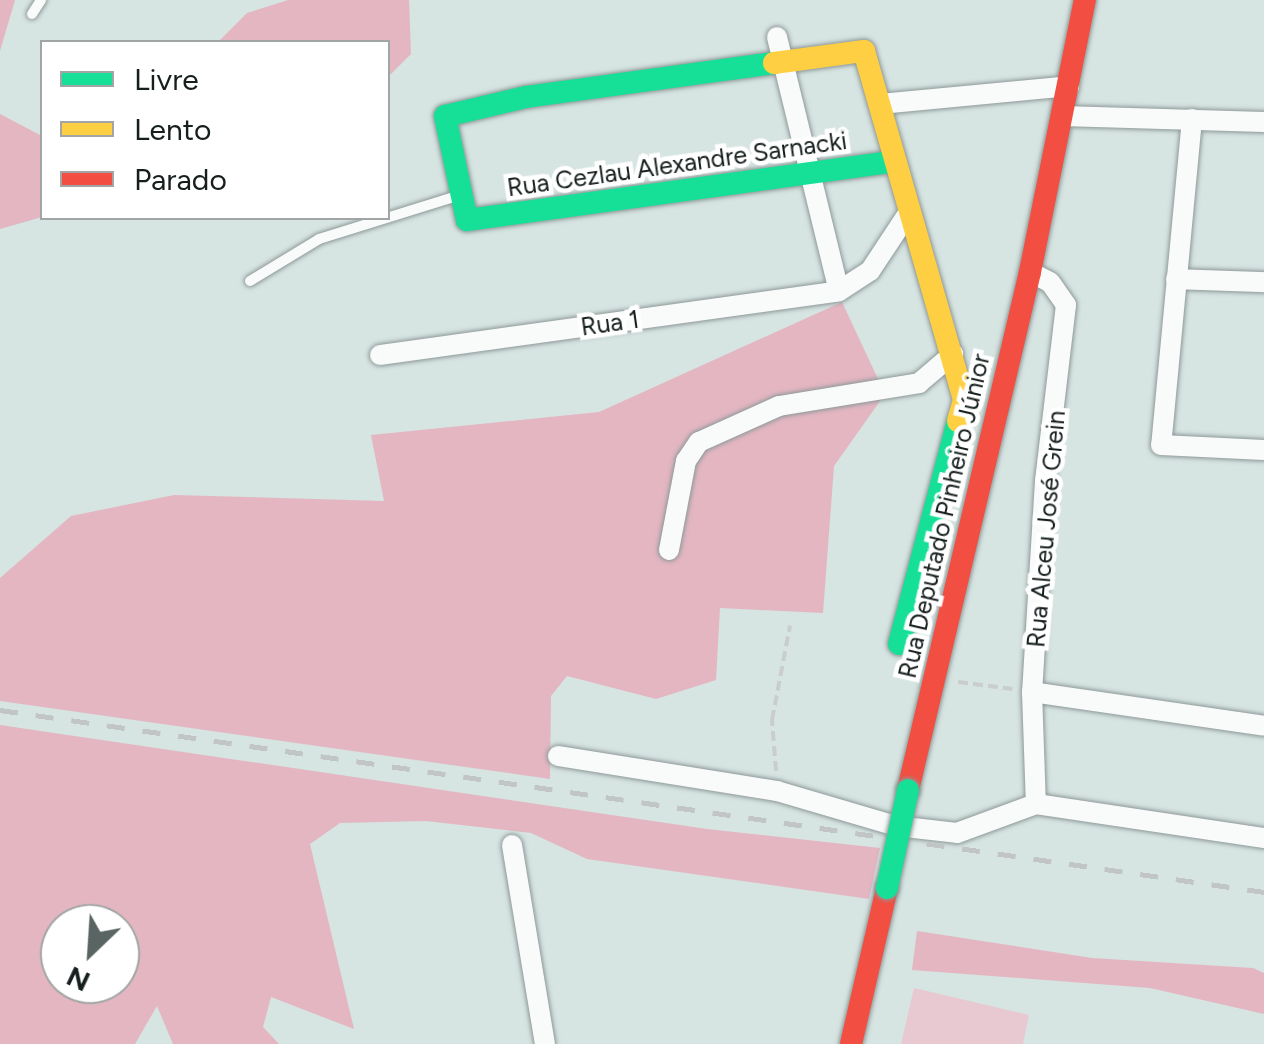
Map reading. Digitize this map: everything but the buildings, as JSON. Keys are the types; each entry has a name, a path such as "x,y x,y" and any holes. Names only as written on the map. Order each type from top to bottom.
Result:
{"street":[{"name":"Rua Deputado Pinheiro Júnior","path":"851,1044 1030,272 1084,0"},
{"path":"777,37 839,291 870,271 907,214"},
{"path":"461,195 444,116 526,97 864,52 907,214 964,400 899,644"},
{"path":"880,104 1069,86"},
{"path":"1062,116 1264,122"},
{"path":"1192,119 1161,445 1264,450"},
{"name":"Rua Cezlau Alexandre Sarnacki","path":"461,195 467,220 895,161"},
{"name":"Rua Alceu José Grein","path":"1030,272 1050,282 1066,305 1045,481 1032,692 1036,804"},
{"path":"1176,278 1264,282"},
{"name":"Rua 1","path":"380,355 839,291"},
{"path":"669,550 686,462 698,442 779,406 919,382 952,354"},
{"path":"1032,692 1264,726"},
{"path":"558,756 777,791 896,826 957,833 1036,804 1264,838"},
{"path":"512,845 545,1044"}],"lane":[{"path":"32,14 40,0"},
{"path":"390,217 461,195"},
{"path":"250,282 319,239 380,220"}],"path":[{"path":"777,791 772,720 790,626"},
{"path":"934,678 1032,692"}],"shaded area":[{"path":"0,0 15,0 0,51"},
{"path":"288,0 409,0 411,54 390,75 390,40 220,40 247,13"},
{"path":"0,114 40,135 40,218 0,229"},
{"path":"842,302 885,394 834,466 823,613 720,608 716,680 656,699 567,676 551,696 550,779 0,701 0,578 71,516 174,495 384,501 371,435 599,412"},
{"path":"0,725 707,829 880,848 869,899 587,859 531,833 426,821 340,823 310,844 354,1029 271,997 263,1027 279,1044 173,1044 157,1006 135,1044 0,1044"},
{"path":"917,931 1092,958 1253,968 1264,973 1264,1014 1150,988 912,970"},
{"path":"914,988 1029,1015 1023,1044 901,1044"}],"railway":[{"path":"0,710 1264,892"}],"traffic: fast":[{"path":"774,63 526,97 445,116 467,220 895,161"},
{"path":"899,644 958,421"},
{"path":"887,888 908,790"}],"traffic: slow":[{"path":"774,63 864,51 964,400 958,421"}],"traffic: jam":[{"path":"908,790 1030,272 1085,0"},
{"path":"851,1044 887,888"}]}
